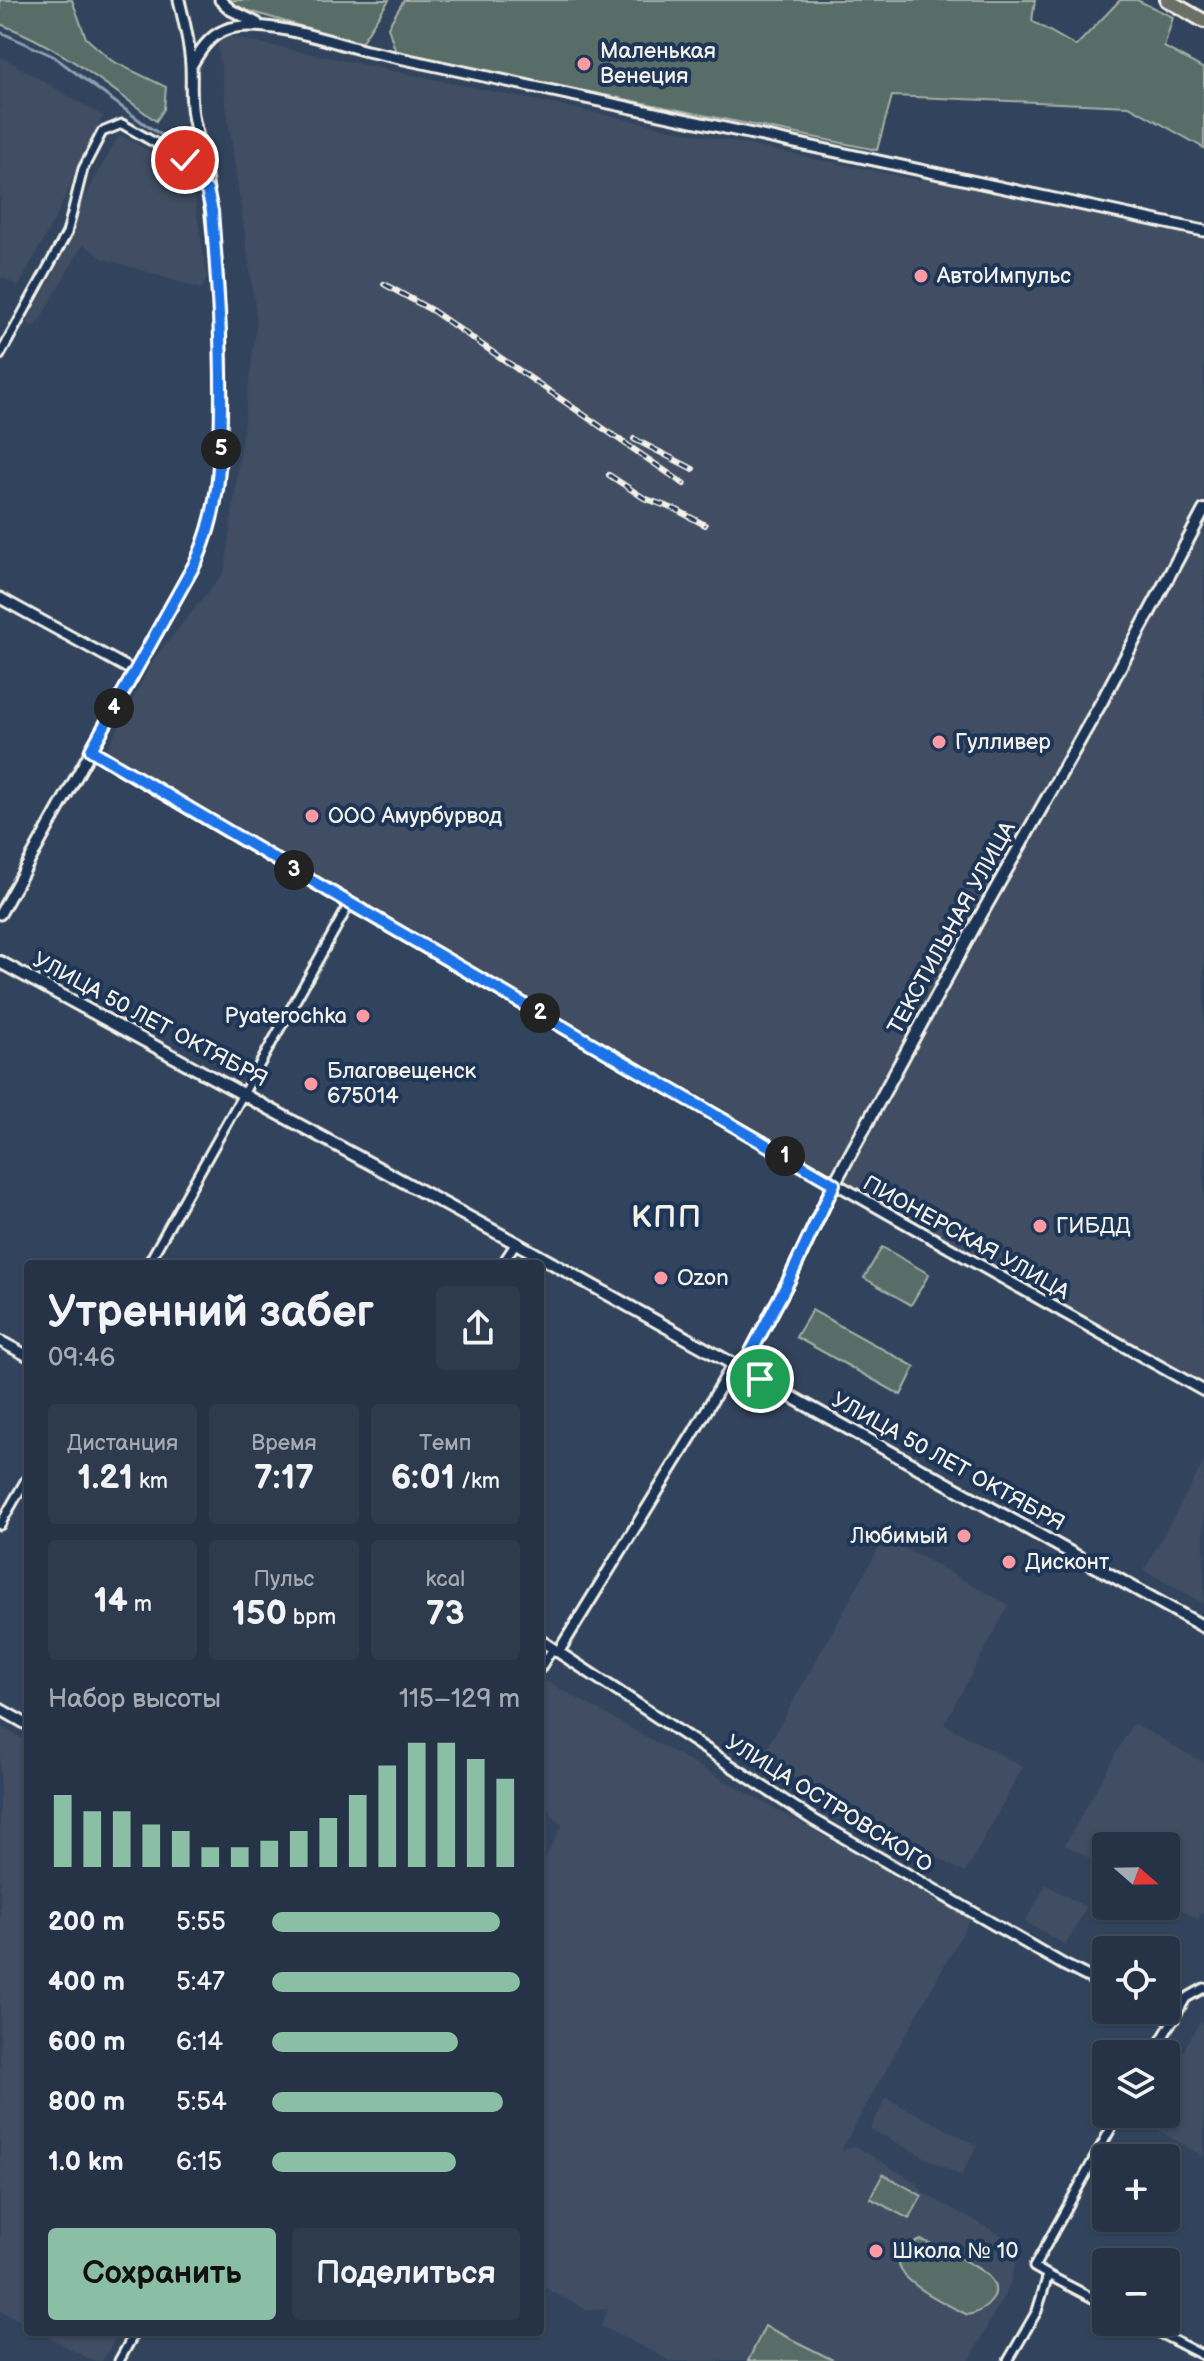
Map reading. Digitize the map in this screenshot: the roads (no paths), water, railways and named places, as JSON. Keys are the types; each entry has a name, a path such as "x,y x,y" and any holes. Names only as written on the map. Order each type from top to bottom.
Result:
{"main road":[{"path":"1167,0 1204,21"},
{"name":"ТЕКСТИЛЬНАЯ УЛИЦА","path":"737,1366 789,1280 834,1184 1102,701 1204,510"},
{"name":"УЛИЦА 50 ЛЕТ ОКТЯБРЯ","path":"0,962 516,1243 1204,1627"}],"street":[{"path":"0,914 197,560 208,536 216,504 220,476 222,346 212,211 193,116 191,66 179,0"},
{"path":"220,0 231,10 260,25 367,51 1204,231"},
{"path":"191,66 200,50 223,31 260,25"},
{"path":"0,355 67,233 83,169 102,132 122,124 185,160 191,180 207,190"},
{"path":"0,598 135,672"},
{"name":"ПИОНЕРСКАЯ УЛИЦА","path":"91,750 834,1184 1204,1391"},
{"path":"150,1260 350,903"},
{"path":"505,1260 516,1243"},
{"path":"0,1341 24,1354"},
{"name":"ТЕКСТИЛЬНАЯ УЛИЦА","path":"544,1664 737,1366"},
{"path":"0,1525 24,1483"},
{"name":"УЛИЦА ОСТРОВСКОГО","path":"544,1642 812,1819 1092,1979"},
{"path":"0,1709 24,1723"},
{"path":"1180,2008 1186,1998 1204,1988"},
{"path":"1092,2298 1034,2267 1111,2128"},
{"path":"1008,2361 1037,2311 1048,2275"},
{"path":"119,2361 133,2336"},
{"path":"1165,2336 1204,2356"}],"waterway":[{"path":"0,32 53,56 183,149 189,155 192,171"}],"railway":[{"path":"384,284 433,311 684,484"},
{"path":"634,439 693,469"},
{"path":"609,475 644,498 705,525"}],"place":[{"name":"Маленькая Венеция","path":"584,64"},
{"name":"АвтоИмпульс","path":"921,276"},
{"name":"Гулливер","path":"939,742"},
{"name":"ООО Амурбурвод","path":"312,816"},
{"name":"Pyaterochka","path":"363,1016"},
{"name":"Благовещенск 675014","path":"311,1084"},
{"name":"ГИБДД","path":"1040,1226"},
{"name":"Ozon","path":"661,1278"},
{"name":"Любимый","path":"964,1536"},
{"name":"Дисконт","path":"1009,1562"},
{"name":"Школа № 10","path":"876,2251"}],"district":[{"name":"КПП","path":"667,1218"}]}
